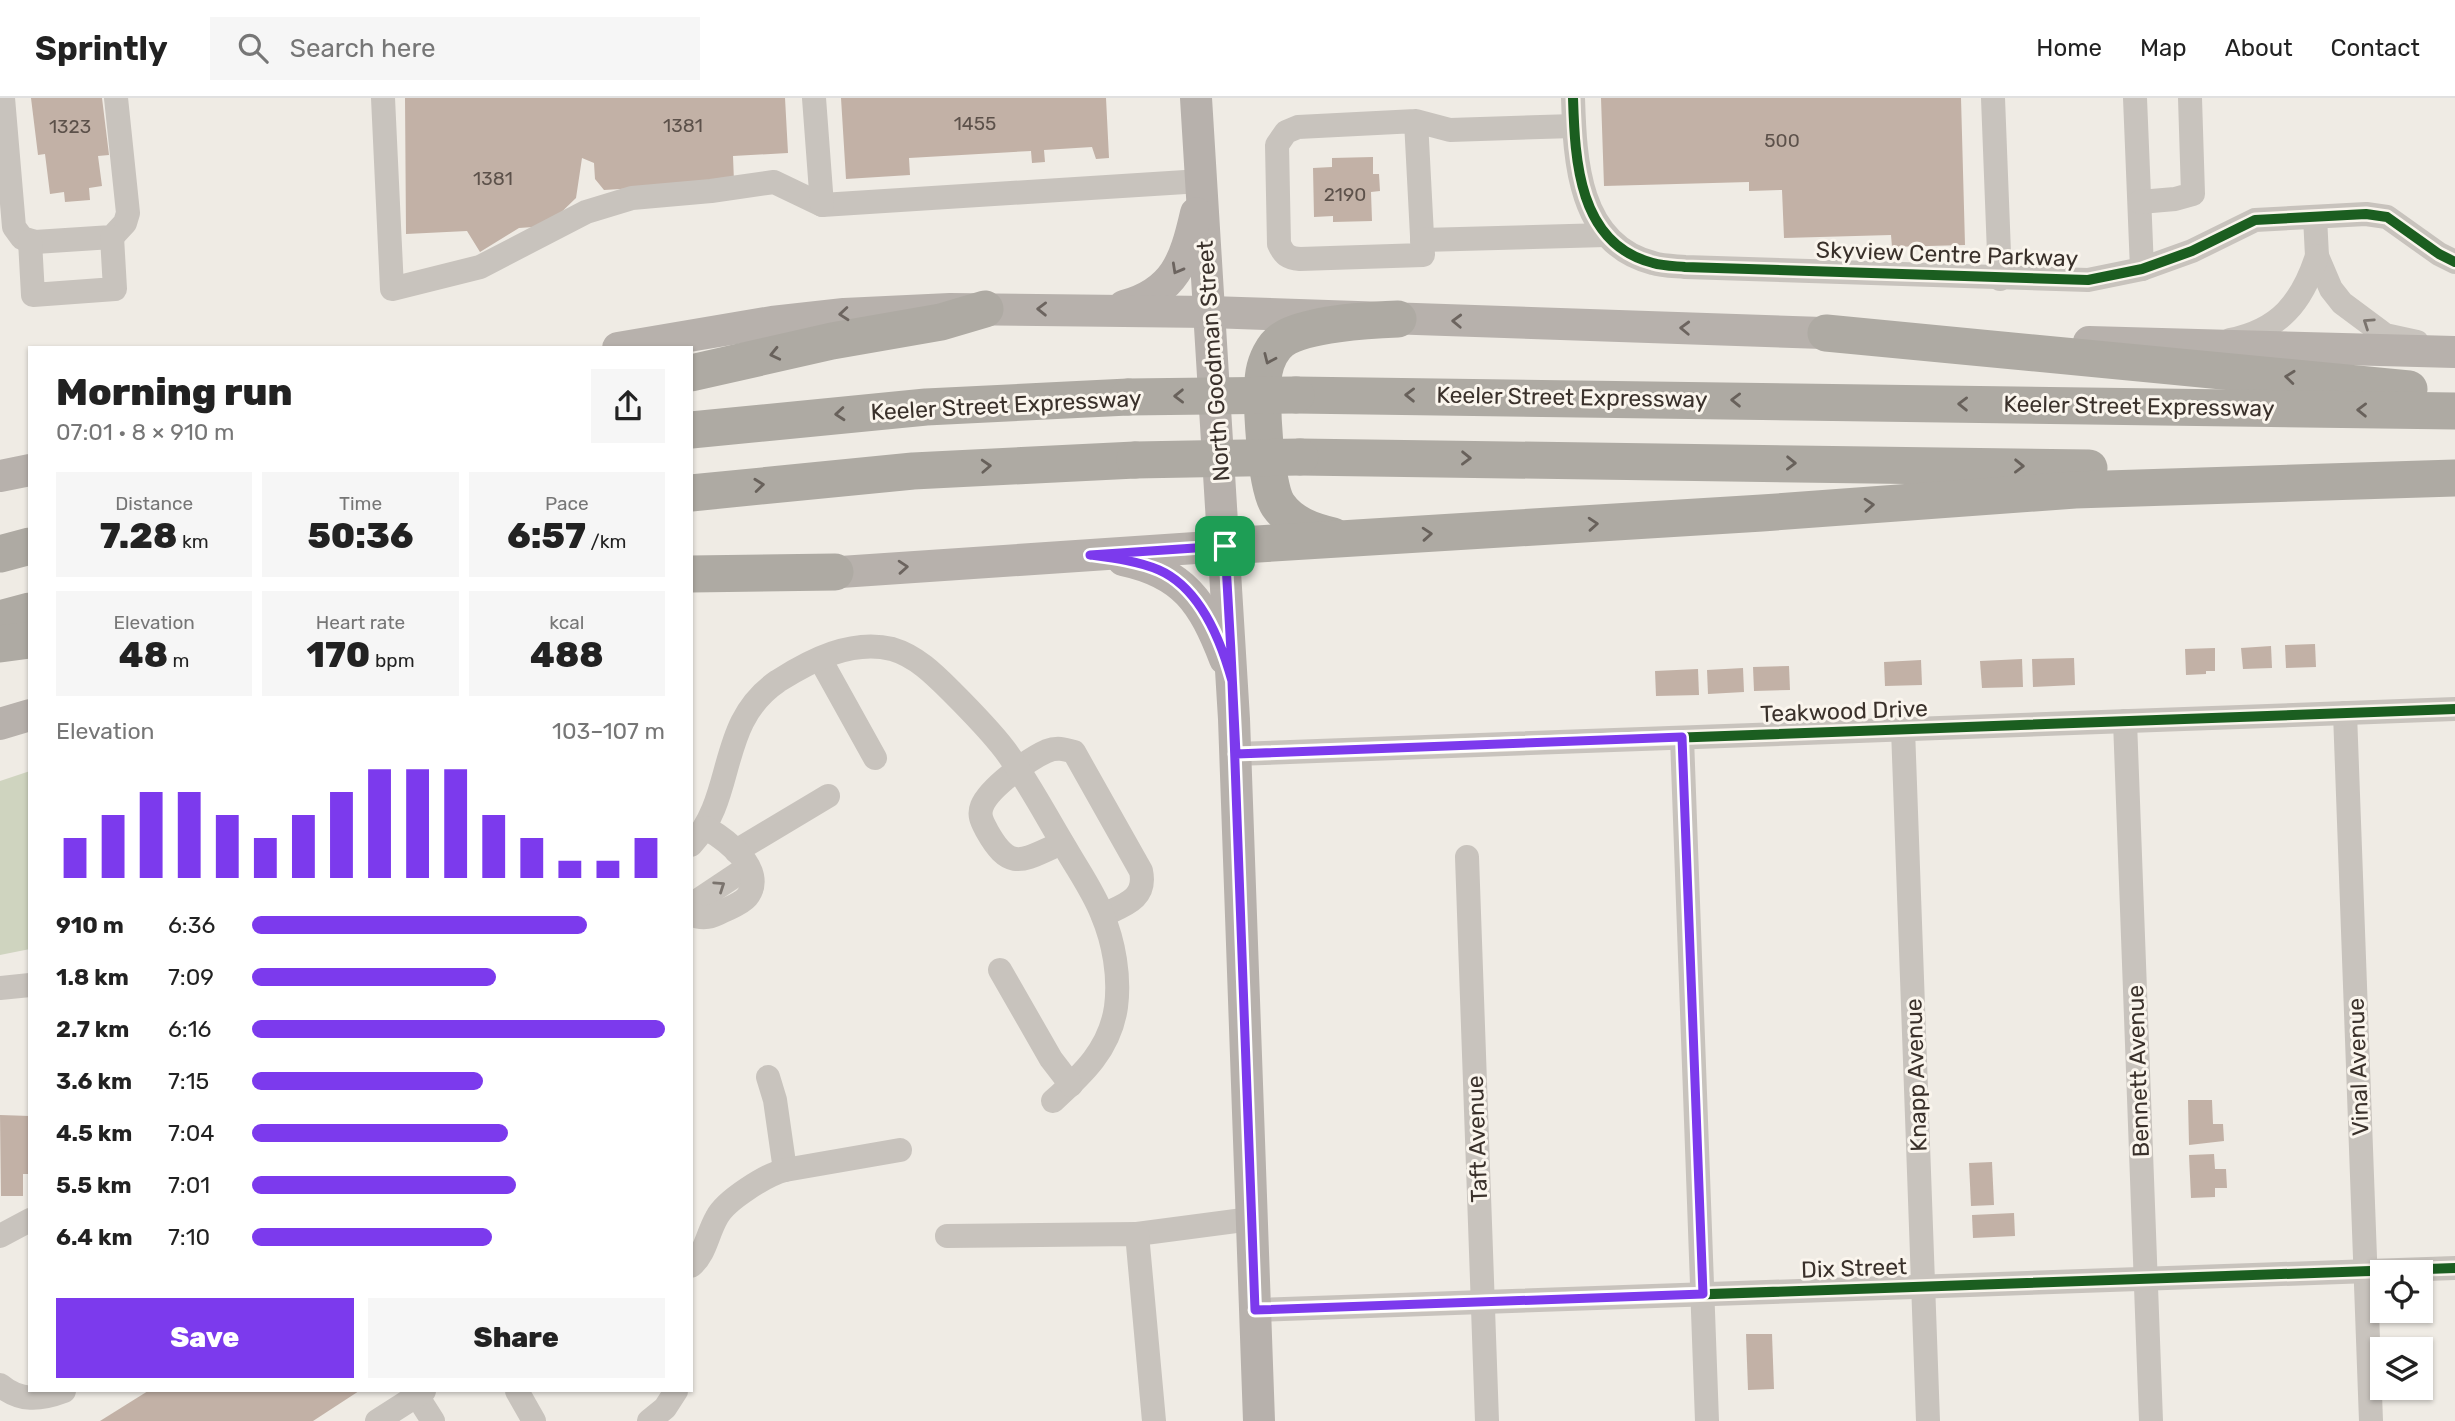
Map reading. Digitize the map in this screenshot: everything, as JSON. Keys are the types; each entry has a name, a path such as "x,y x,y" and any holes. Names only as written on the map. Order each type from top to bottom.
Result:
{"highway":[{"path":"693,373 851,337 941,322 985,309"},
{"path":"1359,538 1335,536 1307,528 1293,520 1277,503 1270,489 1268,475 1264,373 1274,348 1294,334 1349,323 1398,319"},
{"path":"1826,333 2455,394"},
{"name":"Keeler Street Expressway","path":"693,430 937,407 1128,397 1296,395 2455,411"},
{"path":"693,493 961,468 1135,460 1300,457 1438,457 2455,476"},
{"path":"1225,546 2075,490 2455,476"},
{"path":"693,573 835,572"},
{"path":"0,619 28,612"},
{"path":"0,644 28,640"}],"main road":[{"name":"North Goodman Street","path":"1196,98 1236,754 1259,1421"},
{"path":"1099,310 1146,298 1169,282 1188,243 1201,181"},
{"path":"628,346 702,332 796,319 903,311 985,309 1210,312 2199,346 2455,351"},
{"path":"0,476 28,470"},
{"path":"693,584 1225,546"},
{"path":"1090,555 1159,570 1178,582 1195,600 1207,620 1232,681"},
{"path":"0,724 28,716"}],"street":[{"path":"3,98 14,226 22,239 30,241 112,237 125,223 128,213 116,98"},
{"path":"383,98 392,289 480,267 586,212 632,198 774,182 822,205 1201,181"},
{"path":"814,98 822,205"},
{"name":"Skyview Centre Parkway","path":"1573,98 1581,188 1605,235 1617,246 1652,263 1685,267 2088,280 2143,270 2192,251 2255,220 2367,214 2386,218 2455,262"},
{"path":"1993,98 2000,279"},
{"path":"2135,98 2143,270"},
{"path":"2140,202 2175,199 2193,194 2190,98"},
{"path":"1416,121 1423,255 1290,258 1279,244 1277,145 1286,132 1298,127 1416,121 1450,130 1574,126"},
{"path":"2315,217 2317,256 2331,289 2342,303 2385,335 2455,351"},
{"path":"1422,240 1605,235"},
{"path":"30,241 33,295 115,289 112,237"},
{"path":"2199,346 2244,337 2275,323 2308,284 2317,256"},
{"path":"693,915 698,918 710,917 744,900 752,884 742,859 699,837 715,807 733,741 746,713 772,686 820,659 862,646 889,649 913,658 972,713 1006,751 1103,915 1116,973 1115,1010 1108,1036 1099,1054 1062,1093 1051,1059 1000,970"},
{"path":"820,659 875,758"},
{"name":"Teakwood Drive","path":"1236,754 2455,709"},
{"name":"Vinal Avenue","path":"2344,713 2371,1421"},
{"name":"Bennett Avenue","path":"2124,721 2151,1421"},
{"name":"Knapp Avenue","path":"1903,729 1928,1421"},
{"path":"1682,737 1707,1421"},
{"path":"1062,843 1024,859 1009,859 998,851 981,820 980,809 986,797 1018,770 1047,751 1060,748 1073,752 1142,871 1144,883 1138,895 1103,915"},
{"path":"693,903 742,859 828,796"},
{"name":"Taft Avenue","path":"1467,857 1487,1421"},
{"path":"0,988 28,985"},
{"path":"768,1077 775,1100 785,1170"},
{"path":"693,1264 704,1251 722,1209 769,1176 785,1170 900,1150"},
{"path":"947,1236 1136,1234 1251,1219"},
{"path":"0,1236 28,1221"},
{"path":"1136,1234 1154,1421"},
{"name":"Dix Street","path":"1255,1310 2455,1268"},
{"path":"13,1401 39,1399 59,1392"},
{"path":"518,1392 534,1421"},
{"path":"649,1421 665,1408 675,1392"},
{"path":"377,1421 418,1393 433,1421"}],"green space":[{"path":"28,772 28,949 0,955 0,781"}],"building":[{"path":"31,98 102,98 109,155 98,156 102,186 89,188 90,200 65,202 64,192 50,194 45,154 38,155"},
{"path":"405,98 785,98 788,153 733,156 734,182 604,190 595,179 594,163 582,158 576,198 547,226 519,228 480,252 467,231 406,234"},
{"path":"841,98 1106,98 1109,158 1096,159 1092,147 1044,150 1045,162 1032,163 1031,151 909,158 910,175 846,179"},
{"path":"1601,98 1961,98 1965,245 1892,247 1891,235 1784,238 1782,190 1749,191 1749,182 1604,186"},
{"path":"1373,157 1373,174 1379,174 1380,191 1371,192 1372,221 1333,222 1333,216 1314,217 1313,168 1332,167 1332,158"},
{"path":"2315,644 2316,667 2286,668 2285,645"},
{"path":"2271,646 2272,668 2243,669 2241,648"},
{"path":"2215,648 2215,671 2186,675 2185,649"},
{"path":"2074,658 2075,685 2033,687 2032,659"},
{"path":"2022,659 2023,687 1982,688 1980,661"},
{"path":"1921,660 1922,685 1885,686 1884,662"},
{"path":"1789,666 1790,690 1754,691 1753,667"},
{"path":"1743,668 1744,692 1708,694 1707,670"},
{"path":"1698,669 1699,695 1656,696 1655,671"},
{"path":"2188,1100 2212,1100 2213,1124 2223,1124 2224,1141 2189,1145"},
{"path":"0,1115 28,1116 28,1174 23,1174 23,1196 1,1196"},
{"path":"2214,1154 2215,1169 2226,1169 2227,1188 2215,1188 2215,1197 2191,1198 2189,1155"},
{"path":"1992,1162 1994,1205 1971,1206 1969,1163"},
{"path":"2014,1213 2015,1236 1973,1238 1972,1215"},
{"path":"1746,1334 1772,1334 1774,1389 1748,1390"},
{"path":"146,1392 357,1392 313,1421 100,1421"}],"cycle path":[{"path":"1573,98 1579,172 1595,219 1609,238 1628,253 1661,265 2088,280 2142,269 2192,251 2255,220 2366,214 2387,217 2439,254 2455,262"},
{"path":"1235,754 2455,709"},
{"path":"1255,1310 2455,1268"}],"route":[{"path":"1225,546 1236,754 1682,737 1703,1294 1255,1310 1232,681 1219,643 1207,620 1195,600 1178,582 1159,570 1119,559 1090,555 1225,546"}]}
